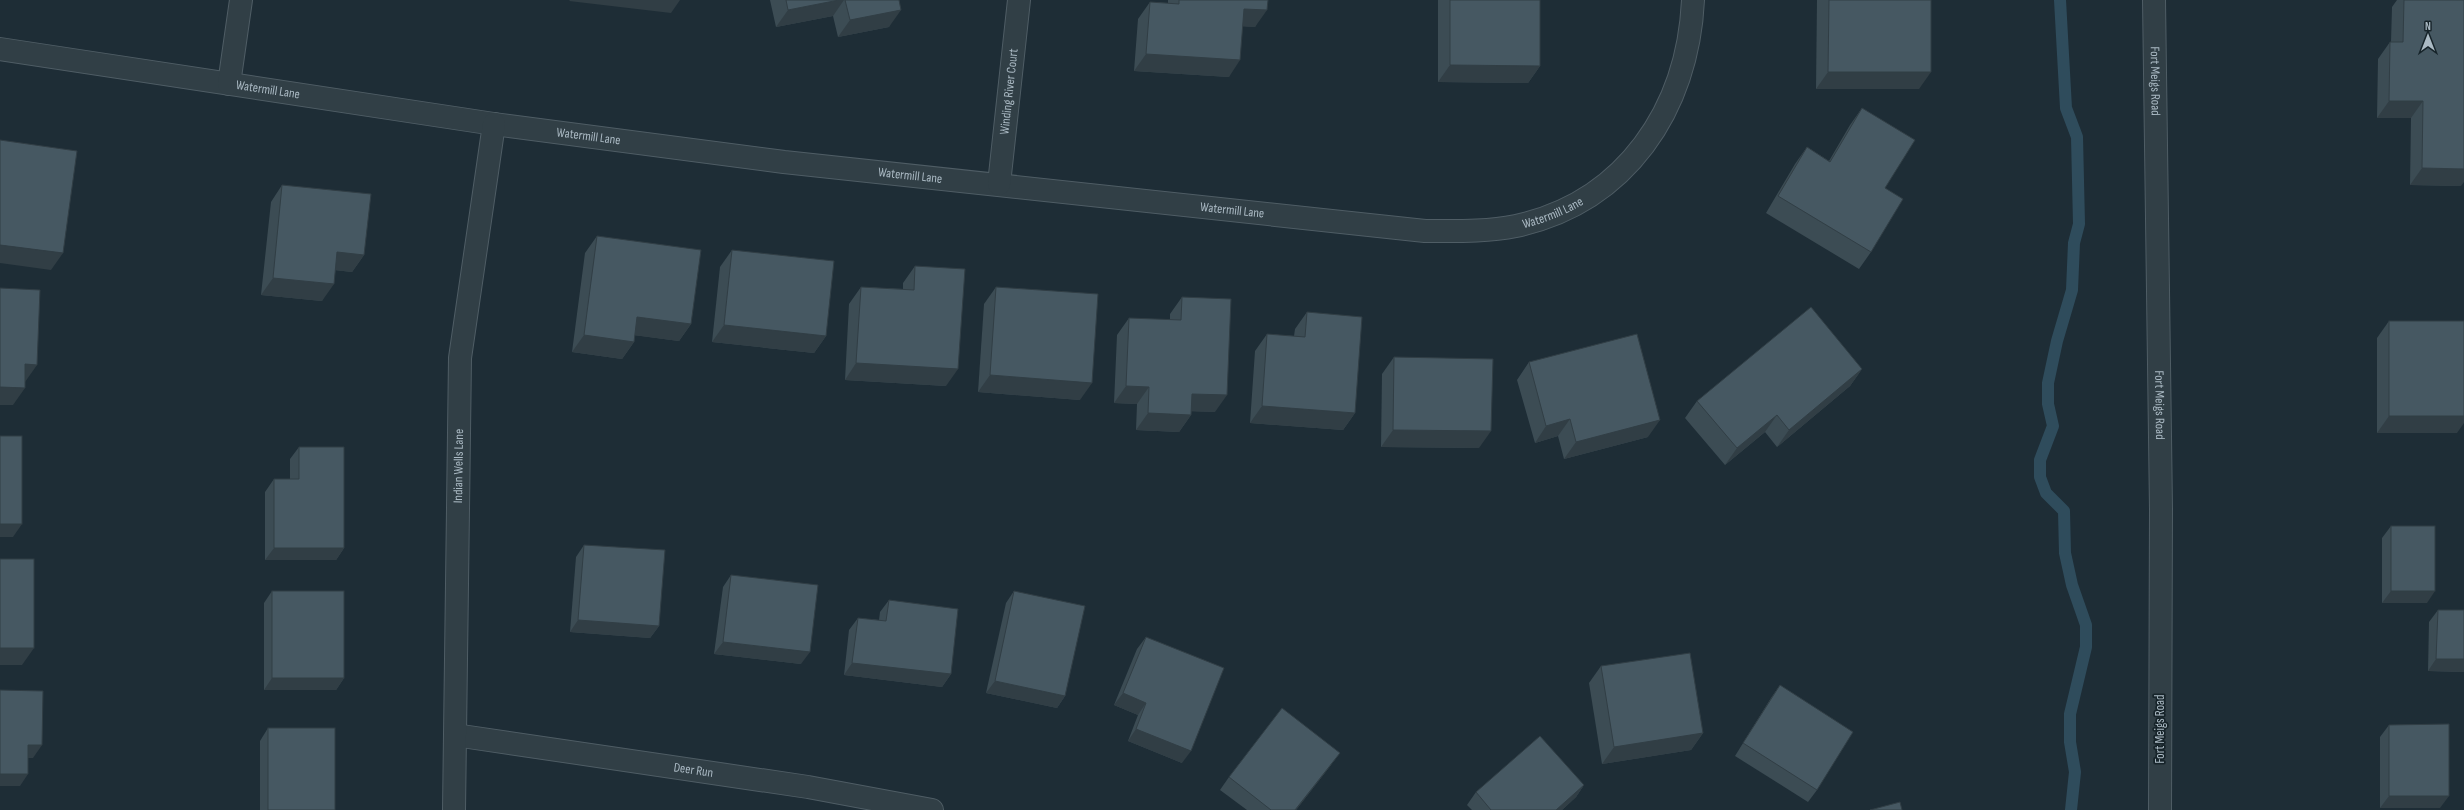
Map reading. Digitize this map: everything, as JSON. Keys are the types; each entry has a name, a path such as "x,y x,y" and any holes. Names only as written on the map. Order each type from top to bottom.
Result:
{"street":[{"path":"230,84 241,0"},
{"name":"Winding River Court","path":"999,184 1018,0"},
{"name":"Watermill Lane","path":"0,49 494,124 784,162 1425,231 1486,231 1516,226 1545,217 1573,205 1623,170 1643,147 1661,122 1674,95 1684,65 1694,0"},
{"name":"Fort Meigs Road","path":"2154,0 2161,509 2160,810"},
{"name":"Indian Wells Lane","path":"454,810 460,358 494,124"},
{"name":"Deer Run","path":"455,735 808,787 932,810"}],"building":[{"path":"786,0 839,0 788,10"},
{"path":"845,0 899,0 901,10 850,20"},
{"path":"1179,0 1268,0 1267,10 1244,9 1240,60 1146,54 1150,2 1179,4"},
{"path":"1450,0 1540,0 1540,66 1450,65"},
{"path":"1829,0 1931,0 1931,72 1828,72"},
{"path":"2404,0 2464,0 2464,169 2422,168 2423,101 2389,101 2390,42 2403,42"},
{"path":"1862,108 1915,140 1885,188 1903,199 1871,252 1778,196 1807,147 1830,162"},
{"path":"0,140 77,151 63,253 0,245"},
{"path":"282,185 371,194 364,255 337,252 334,284 273,278"},
{"path":"597,236 701,250 691,324 637,317 634,342 584,335"},
{"path":"732,250 834,261 826,336 724,325"},
{"path":"915,266 965,269 958,369 856,363 861,287 914,290"},
{"path":"996,287 1098,294 1092,383 990,375"},
{"path":"0,288 40,290 37,365 25,364 25,388 0,387"},
{"path":"1182,297 1231,299 1227,395 1192,394 1191,415 1148,413 1149,387 1126,386 1129,318 1181,320"},
{"path":"1811,307 1862,369 1789,430 1777,415 1737,448 1697,401"},
{"path":"1307,312 1362,317 1355,413 1262,406 1267,334 1305,337"},
{"path":"2389,321 2464,321 2464,416 2389,416"},
{"path":"1637,334 1660,420 1576,442 1570,419 1546,426 1529,362"},
{"path":"1394,357 1493,359 1491,431 1393,430"},
{"path":"0,436 22,436 22,524 0,524"},
{"path":"299,447 344,447 344,548 274,548 274,479 299,479"},
{"path":"2391,526 2435,526 2435,591 2391,591"},
{"path":"584,545 665,550 659,626 578,620"},
{"path":"0,559 34,559 34,648 0,648"},
{"path":"731,575 818,585 810,652 723,642"},
{"path":"272,591 344,591 344,678 272,678"},
{"path":"1014,591 1085,606 1065,696 995,681"},
{"path":"889,600 958,609 951,674 852,663 858,618 886,621"},
{"path":"2438,610 2464,610 2464,659 2436,659"},
{"path":"1146,637 1224,668 1191,751 1136,729 1146,703 1123,693"},
{"path":"1690,653 1703,733 1614,747 1601,666"},
{"path":"1780,685 1853,732 1817,790 1743,743"},
{"path":"0,690 43,691 42,745 28,745 28,774 0,774"},
{"path":"1282,708 1340,753 1295,810 1271,810 1229,777"},
{"path":"2449,724 2449,796 2389,796 2389,725"},
{"path":"268,728 335,728 335,810 268,810"},
{"path":"1540,736 1584,785 1556,810 1491,810 1476,792"},
{"path":"1900,802 1902,810 1870,810"}],"waterway":[{"path":"2060,0 2066,108 2077,137 2079,224 2074,243 2072,290 2057,341 2048,383 2048,404 2053,426 2040,460 2040,477 2046,493 2064,511 2065,553 2072,585 2086,625 2086,647 2070,714 2070,742 2075,772 2071,810"}]}
